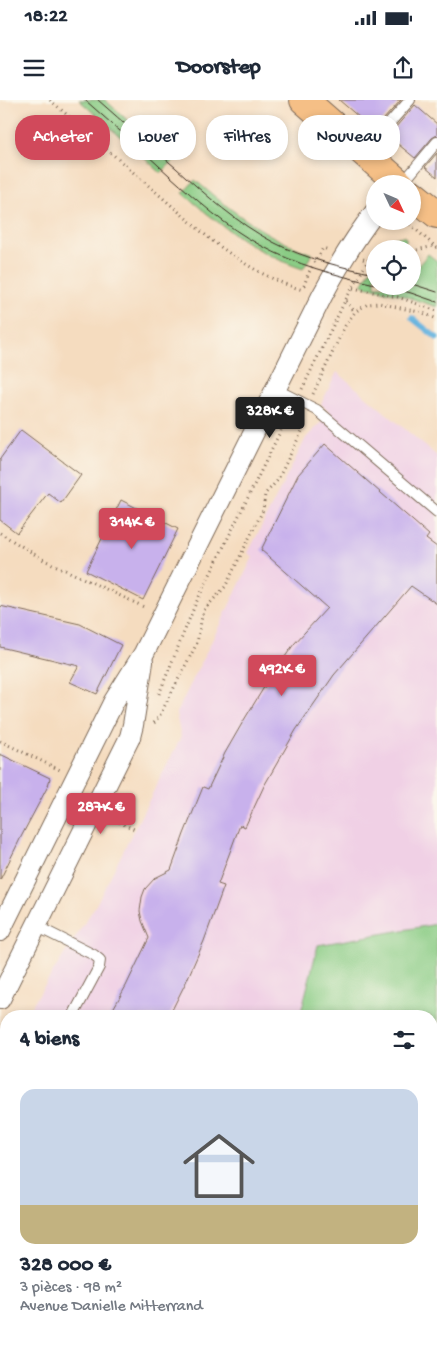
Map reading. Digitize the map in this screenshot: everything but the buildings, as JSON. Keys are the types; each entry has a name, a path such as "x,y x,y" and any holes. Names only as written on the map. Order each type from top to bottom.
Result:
{"main road":[{"path":"304,100 321,115"},
{"path":"371,160 389,175"},
{"path":"421,201 437,214"}],"street":[{"path":"0,931 114,701 144,652 275,389 342,260 355,229 366,220"},
{"path":"0,999 130,737 144,652"}],"lane":[{"path":"397,115 410,100"},
{"path":"411,175 437,142"},
{"path":"275,389 317,410 437,512"},
{"path":"36,926 94,955 100,960 99,967 76,1010"}],"path":[{"path":"50,100 166,202 232,256 275,280 322,296 345,301 355,312"},
{"path":"416,230 436,247"},
{"path":"421,250 436,247"},
{"path":"155,702 195,605 345,301 366,264"},
{"path":"353,288 398,298 437,311"},
{"path":"152,717 154,723 197,644 203,611 225,587 263,510 266,494 277,481 303,429 308,405 317,383 341,334 355,312 368,304 379,303 423,313 437,319"},
{"path":"0,533 44,560 144,607"},
{"path":"107,816 134,829"}],"shaded area":[{"path":"337,372 437,456 437,1010 29,1010 96,905 181,737 176,714 253,557 248,553 306,438 330,413 321,404"}],"green space":[{"path":"79,100 105,100 122,115 120,115 120,136 110,128 110,115 96,115"},
{"path":"146,160 173,161 161,173"},
{"path":"195,180 250,223 280,240 312,254 303,269 254,247 210,216 183,193"},
{"path":"403,236 406,240 389,240"},
{"path":"428,254 437,261 437,307 401,295 421,295 421,262"},
{"path":"366,278 366,286 362,285"},
{"path":"437,924 437,1010 302,1010 318,945"}],"waterway":[{"path":"412,318 437,338"}],"tram line":[{"path":"85,100 202,204 248,238 302,264 366,282"},
{"path":"98,100 211,199 260,235 310,258 366,272"},
{"path":"421,287 437,292"},
{"path":"417,295 437,302"}]}
